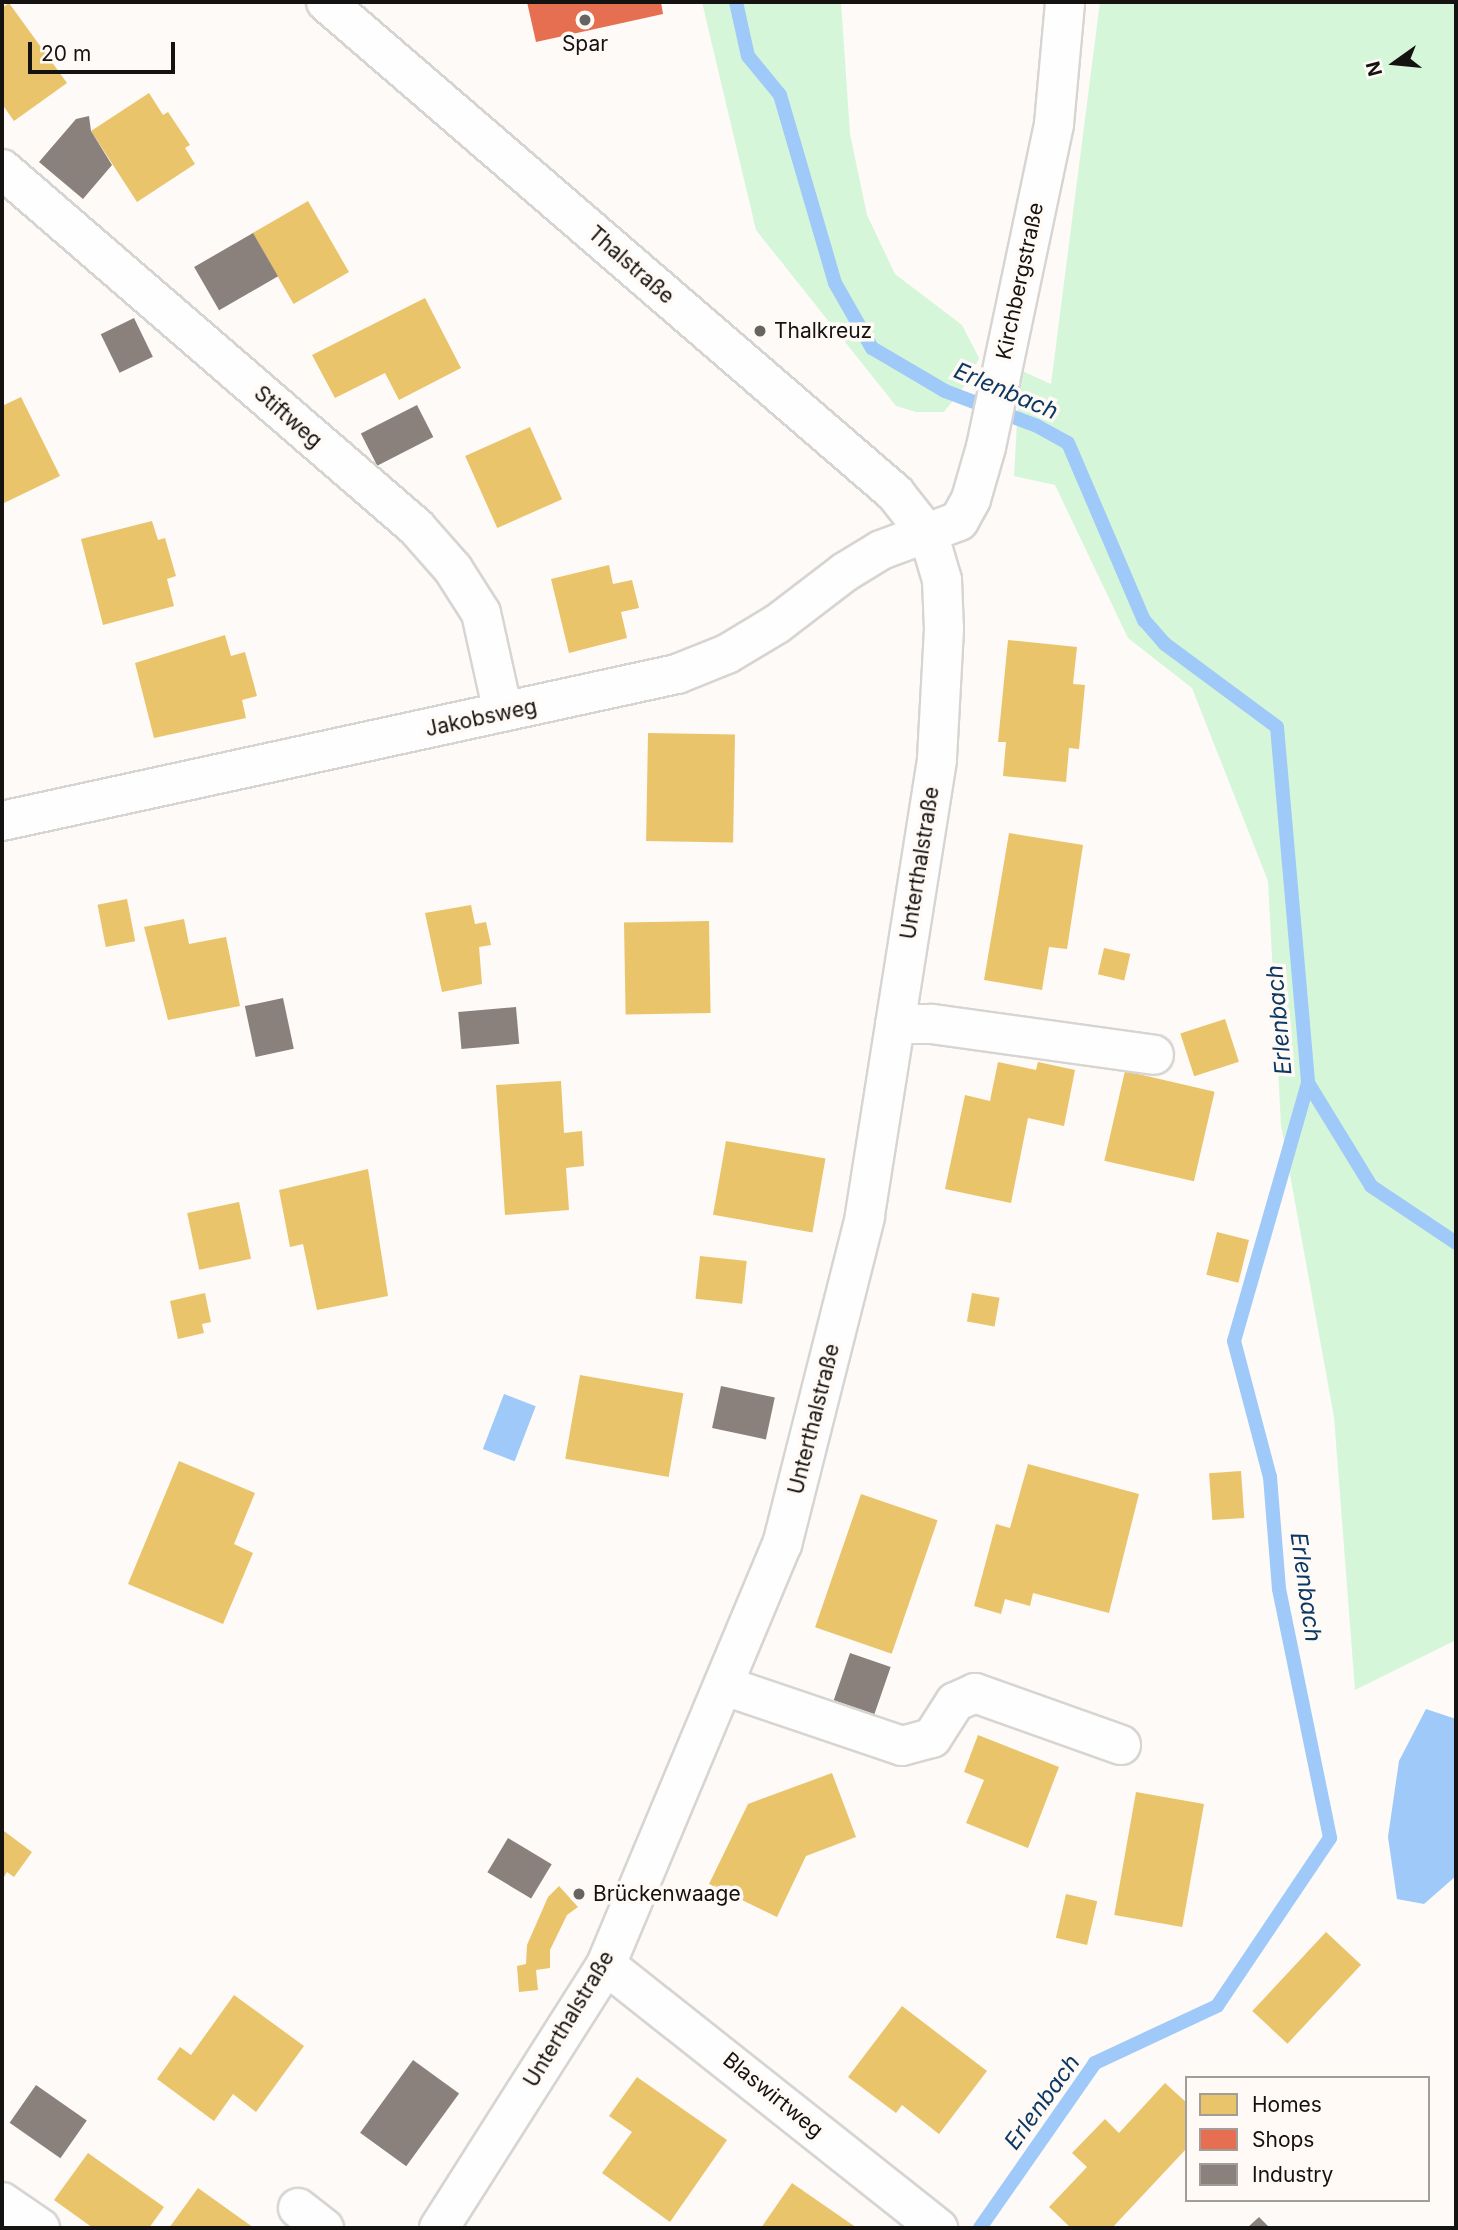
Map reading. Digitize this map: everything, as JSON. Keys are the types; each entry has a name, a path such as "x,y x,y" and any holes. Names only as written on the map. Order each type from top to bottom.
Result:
{"street":[{"name":"Thalstraße","path":"326,2 895,493 929,536"},
{"name":"Kirchbergstraße","path":"929,536 959,521 971,499 985,447 1054,124 1065,2"},
{"name":"Stiftweg","path":"2,169 416,527 453,569 481,613 503,712"},
{"name":"Jakobsweg","path":"2,821 503,712 620,690 727,654 863,561 929,536"},
{"name":"Unterthalstraße","path":"439,2228 606,1965 725,1686 782,1544 865,1217 936,760 944,629 942,580 929,536"},
{"path":"895,1024 932,1024 1154,1055"},
{"path":"725,1686 902,1746 932,1738 960,1697 975,1693 1121,1745"},
{"name":"Blaswirtweg","path":"606,1965 937,2228"},
{"path":"2,2202 40,2228"}],"green space":[{"path":"702,2 841,2 850,134 867,215 895,274 962,325 979,358 969,380 944,412 916,412 896,406 756,230"},
{"path":"1100,2 1456,2 1456,1640 1355,1690 1334,1417 1281,1125 1268,881 1192,688 1128,638 1055,485 1014,476 1020,370 1051,384"}],"water":[{"path":"504,1394 536,1406 515,1461 483,1449"},
{"path":"1426,1709 1456,1719 1456,1876 1424,1904 1397,1899 1388,1837 1399,1761"}],"building: Homes":[{"path":"9,3 67,83 14,121 2,104 2,8"},
{"path":"149,93 163,115 168,112 190,145 185,148 195,164 137,202 91,131"},
{"path":"308,201 349,272 294,304 253,233"},
{"path":"425,298 461,368 399,400 385,373 335,398 312,355"},
{"path":"21,397 60,476 2,504 2,406"},
{"path":"530,427 562,499 497,528 465,456"},
{"path":"152,521 158,540 165,538 176,576 167,579 174,606 103,625 81,539"},
{"path":"609,565 613,584 632,580 639,608 621,612 627,638 569,653 551,579"},
{"path":"225,635 231,656 245,652 257,696 242,700 246,718 154,738 135,663"},
{"path":"1008,640 1077,647 1073,684 1085,685 1079,749 1069,748 1066,782 1003,776 1006,742 998,742"},
{"path":"648,733 735,735 733,843 646,841"},
{"path":"1009,833 1083,845 1067,949 1049,947 1042,990 984,980"},
{"path":"127,899 135,941 106,947 98,905"},
{"path":"471,905 475,924 486,922 491,945 479,947 482,984 442,992 425,913"},
{"path":"184,919 189,944 226,937 240,1006 168,1020 144,927"},
{"path":"709,921 711,1013 626,1014 624,922"},
{"path":"1104,948 1130,954 1124,980 1098,974"},
{"path":"1225,1019 1239,1062 1194,1076 1180,1034"},
{"path":"998,1062 1036,1070 1038,1062 1075,1070 1064,1126 1028,1118 1011,1203 945,1189 965,1095 990,1101"},
{"path":"1125,1071 1215,1092 1194,1181 1104,1161"},
{"path":"561,1081 564,1133 582,1131 584,1166 566,1168 569,1210 505,1215 496,1085"},
{"path":"726,1141 825,1159 812,1232 713,1215"},
{"path":"368,1169 388,1296 317,1310 303,1244 290,1247 279,1190"},
{"path":"239,1202 251,1259 199,1270 187,1213"},
{"path":"1217,1232 1249,1240 1238,1283 1206,1275"},
{"path":"700,1256 747,1261 742,1304 696,1299"},
{"path":"205,1293 211,1322 202,1324 204,1333 178,1339 170,1301"},
{"path":"972,1293 1000,1298 995,1326 967,1322"},
{"path":"580,1375 683,1393 669,1477 565,1459"},
{"path":"179,1461 255,1493 234,1544 253,1553 223,1624 128,1584"},
{"path":"1028,1464 1139,1494 1109,1613 1033,1593 1030,1606 1005,1599 1001,1614 974,1606 996,1524 1010,1528"},
{"path":"1241,1471 1244,1518 1212,1520 1209,1473"},
{"path":"861,1494 938,1520 892,1654 815,1627"},
{"path":"978,1735 1059,1767 1028,1848 966,1823 984,1780 964,1772"},
{"path":"832,1773 856,1837 806,1856 777,1917 709,1884 748,1804"},
{"path":"1136,1792 1204,1804 1182,1927 1114,1915"},
{"path":"4,1831 32,1852 14,1877 7,1872 2,1880"},
{"path":"559,1886 578,1907 567,1915 550,1950 550,1968 536,1970 538,1990 519,1992 517,1966 526,1964 527,1945 548,1897"},
{"path":"1066,1894 1097,1901 1087,1945 1056,1938"},
{"path":"1326,1932 1361,1965 1287,2044 1252,2011"},
{"path":"234,1995 304,2046 256,2112 233,2094 214,2121 157,2079 180,2047 191,2055"},
{"path":"902,2006 987,2071 939,2134 902,2105 896,2113 848,2077"},
{"path":"637,2077 727,2140 670,2222 602,2173 632,2132 609,2116"},
{"path":"1165,2083 1185,2101 1185,2150 1112,2228 1071,2228 1049,2207 1087,2167 1072,2153 1105,2119 1119,2133"},
{"path":"88,2153 164,2207 149,2228 93,2228 54,2200"},
{"path":"792,2183 857,2228 761,2228"},
{"path":"198,2188 254,2228 169,2228"}],"building: Shops":[{"name":"Spar","path":"527,2 661,2 663,14 536,42"}],"building: Industry":[{"path":"89,116 91,131 112,165 83,199 39,162 76,119"},
{"path":"253,233 278,276 219,310 194,267"},
{"path":"134,318 153,357 120,373 101,334"},
{"path":"417,405 433,437 377,466 361,434"},
{"path":"283,998 294,1049 256,1057 245,1006"},
{"path":"516,1007 519,1044 461,1049 458,1012"},
{"path":"721,1386 775,1397 766,1439 712,1428"},
{"path":"850,1653 891,1667 874,1714 834,1700"},
{"path":"508,1838 552,1864 531,1899 487,1872"},
{"path":"413,2060 459,2094 406,2166 360,2133"},
{"path":"36,2085 87,2121 60,2158 10,2123"},
{"path":"1259,2217 1270,2228 1247,2228"}],"waterway":[{"name":"Erlenbach","path":"736,2 748,56 780,95 835,283 872,348 945,391 1037,426 1068,443 1144,620 1165,644 1277,727 1308,1083 1234,1341 1270,1477 1279,1589 1330,1838 1217,2006 1095,2063 980,2228"},
{"path":"1308,1083 1371,1186 1456,1243"}],"place":[{"name":"Spar","path":"585,20"},
{"name":"Thalkreuz","path":"760,331"},
{"name":"Brückenwaage","path":"579,1894"}]}
